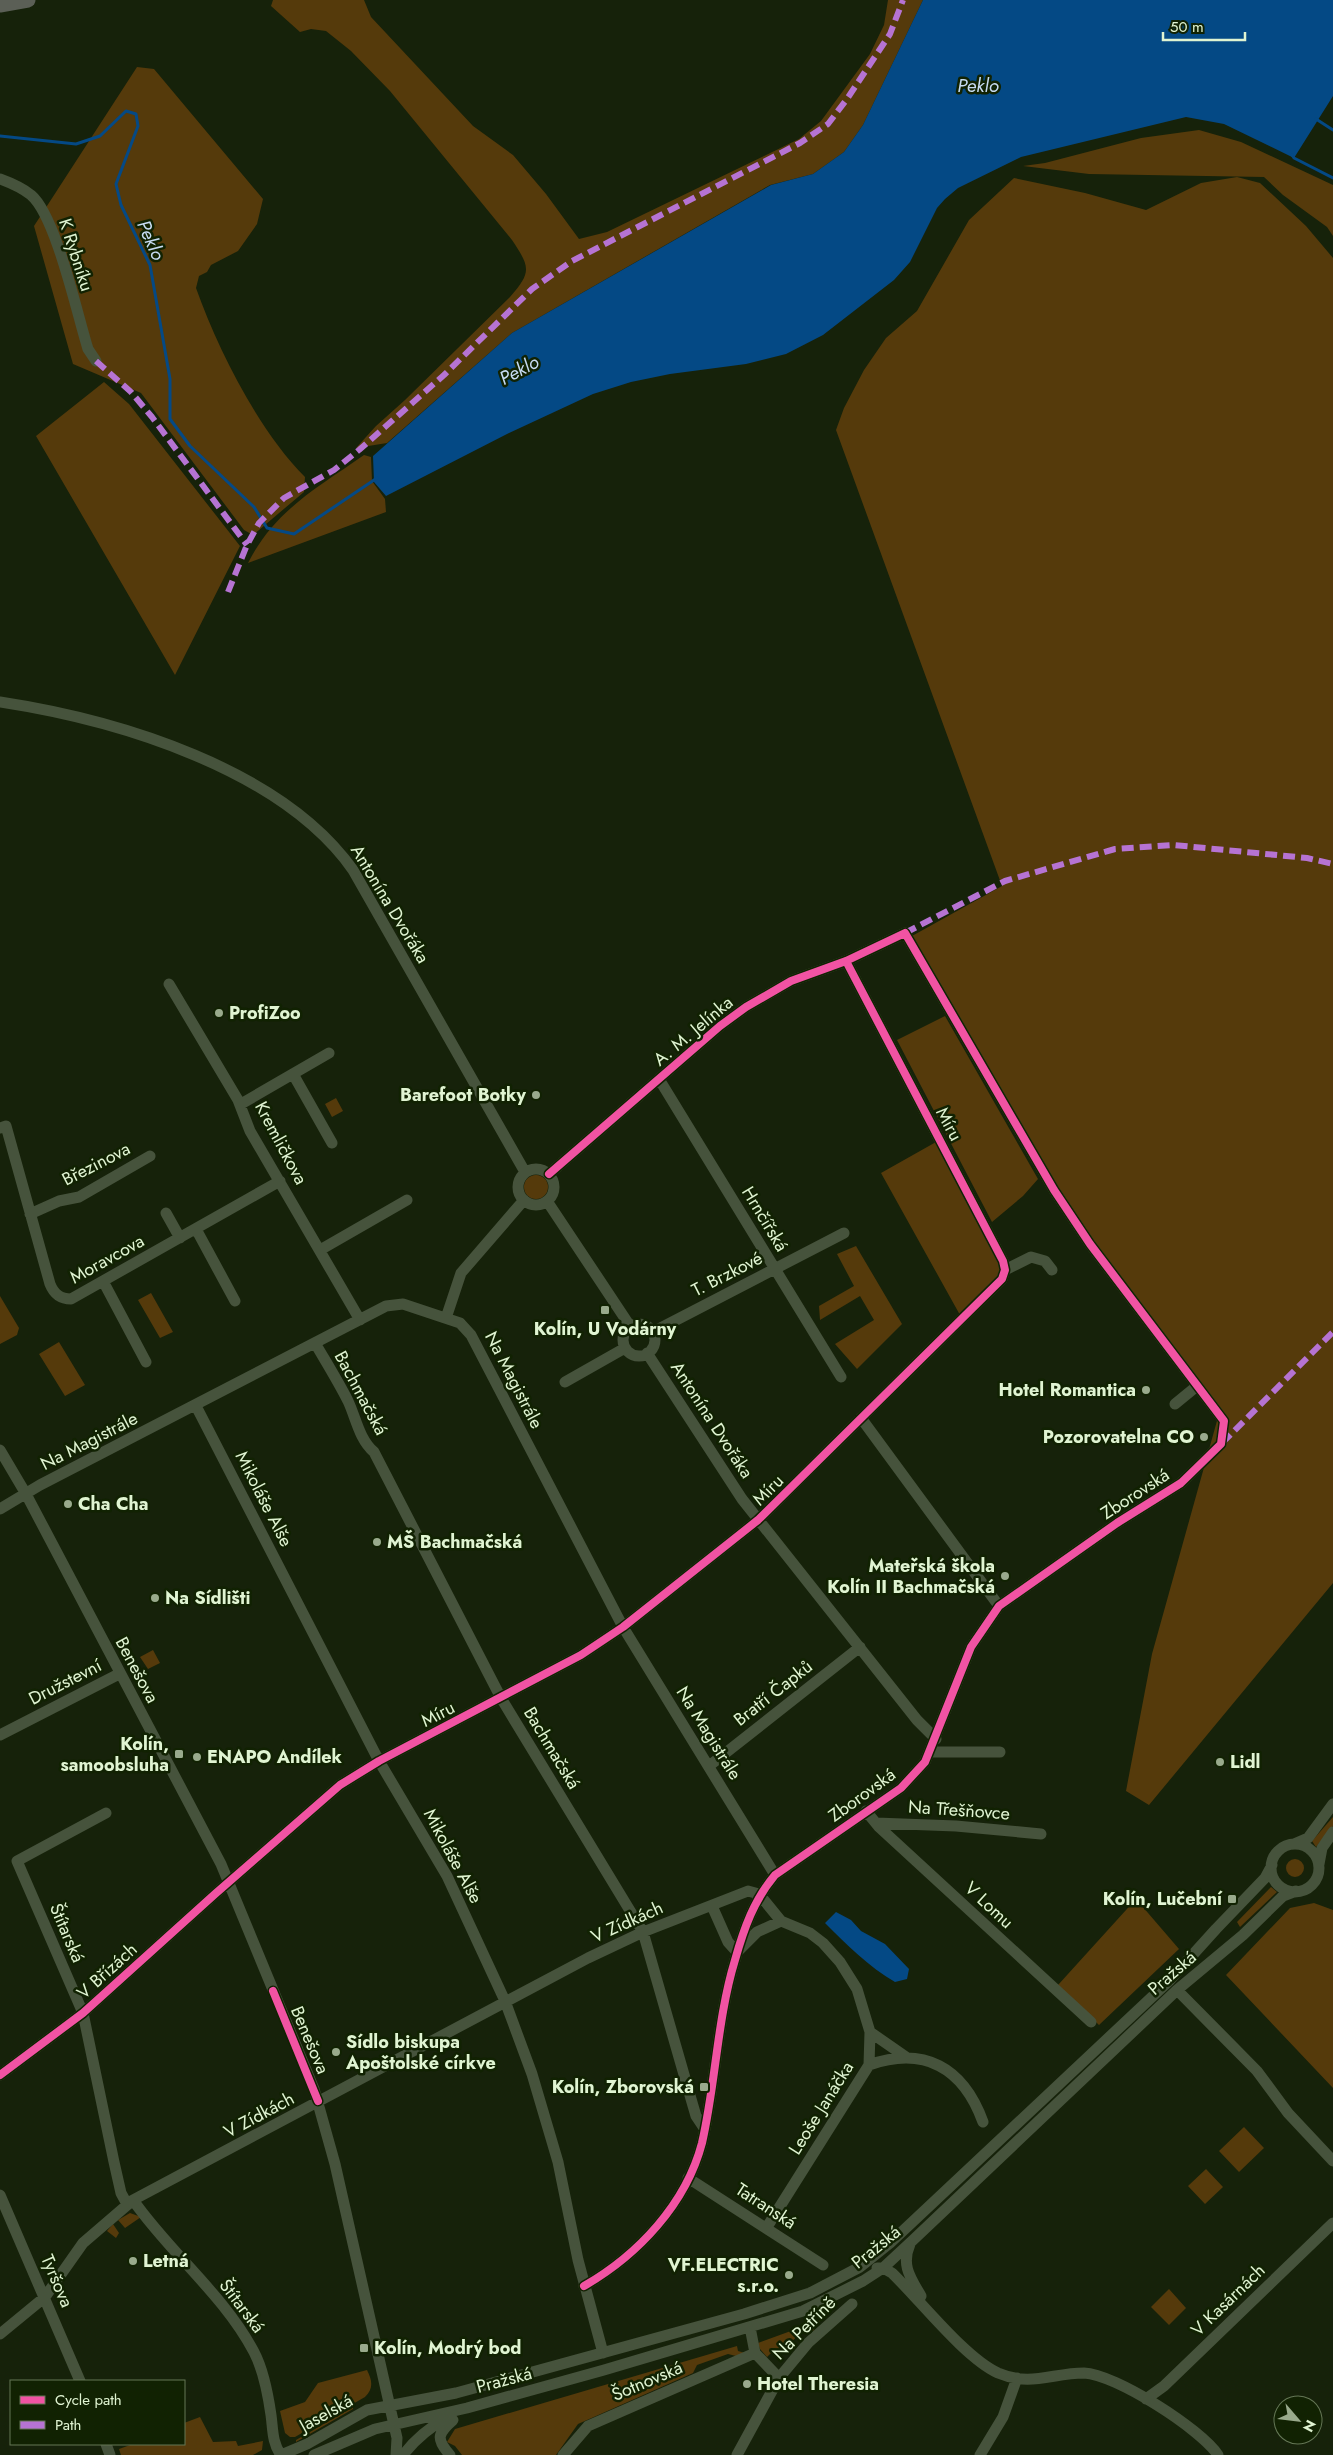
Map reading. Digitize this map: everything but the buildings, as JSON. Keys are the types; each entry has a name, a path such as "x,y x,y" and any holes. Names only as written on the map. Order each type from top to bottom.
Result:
{"main road":[{"path":"0,5 28,0"}],"street":[{"name":"K Rybníku","path":"0,179 20,187 38,203 54,234 88,349 96,361"},
{"name":"Antonína Dvořáka","path":"0,702 37,707 121,728 177,748 242,779 291,808 328,838 344,857 525,1172"},
{"name":"A. M. Jelínka","path":"549,1174 720,1026 746,1007 791,981 846,961 905,934"},
{"name":"Zborovská","path":"584,2286 618,2264 648,2236 671,2207 698,2156 726,1988 737,1952 759,1894 774,1875 901,1788 926,1762 971,1647 1000,1606 1116,1523 1181,1483 1221,1444 1224,1421 1090,1244 1054,1190 905,934"},
{"name":"Míru","path":"229,1882 328,1795 379,1761 581,1655 622,1627 758,1520 1002,1279 1005,1270 1003,1261 846,961"},
{"name":"Kremličkova","path":"169,984 241,1104 250,1131 360,1320"},
{"path":"241,1104 329,1053"},
{"path":"293,1074 332,1143"},
{"name":"Hrnčířská","path":"659,1080 841,1377"},
{"name":"Moravcova","path":"3,1127 50,1284 59,1297 71,1299 280,1181"},
{"name":"Březinova","path":"30,1214 60,1202 79,1197 150,1156"},
{"path":"538,1168 549,1174 554,1187 547,1201 535,1205 524,1200 520,1195 518,1186 520,1177 525,1172 538,1168"},
{"path":"320,1250 407,1200"},
{"path":"446,1318 461,1273 524,1200"},
{"path":"547,1201 630,1326"},
{"path":"166,1214 180,1238"},
{"path":"196,1229 235,1301"},
{"name":"T. Brzkové","path":"653,1332 844,1233"},
{"name":"Míru","path":"1005,1270 1031,1257 1045,1261 1052,1270"},
{"path":"104,1281 146,1362"},
{"name":"Na Magistrále","path":"0,1508 386,1306 396,1303 460,1323 468,1329 622,1627 709,1766 774,1875"},
{"path":"643,1324 653,1332 655,1342 647,1354 635,1356 625,1348 623,1338 630,1326 643,1324"},
{"name":"Bachmačská","path":"315,1343 348,1402 353,1418 367,1444 374,1452 501,1698 643,1932 696,2116 704,2128"},
{"path":"565,1382 625,1348"},
{"name":"Antonína Dvořáka","path":"647,1354 742,1499 917,1720 936,1739"},
{"path":"1175,1404 1197,1386"},
{"name":"Mikoláše Alše","path":"196,1406 379,1761 447,1876 505,2001 532,2074 558,2162 584,2286 603,2353"},
{"path":"861,1418 1000,1606"},
{"name":"Benešova","path":"0,1450 26,1494 229,1882 318,2101 335,2164 394,2424"},
{"name":"Bratří Čapků","path":"709,1766 860,1647"},
{"name":"Družstevní","path":"0,1735 119,1674"},
{"path":"931,1752 1000,1752"},
{"path":"1333,1804 1308,1838 1290,1844 1277,1853 1272,1865 1274,1878 1279,1885 1286,1890 1296,1891 1307,1888 1313,1883 1318,1875 1320,1853 1333,1832"},
{"name":"V Lomu","path":"866,1811 876,1823 1090,2022"},
{"name":"Štítarská","path":"106,1813 17,1861 83,2013 122,2193 242,2330 256,2354 262,2373 268,2397 274,2446 281,2455"},
{"name":"Na Třešňovce","path":"876,1823 956,1826 1040,1834"},
{"path":"1290,1844 1302,1844 1308,1848 1316,1856 1319,1866"},
{"name":"Pražská","path":"389,2406 456,2393 744,2314 810,2293 860,2267 890,2243 1169,1981 1265,1878 1272,1865"},
{"name":"V Břízách","path":"0,2075 83,2013 229,1882"},
{"name":"V Zídkách","path":"0,2334 45,2297 84,2243 130,2202 505,2001 643,1932 748,1891 759,1894"},
{"name":"Pražská","path":"394,2424 464,2409 750,2327 802,2311 863,2281 882,2268 911,2242 1177,1990 1244,1935 1283,1896 1296,1891"},
{"name":"Leoše Janáčka","path":"759,1894 781,1921 810,1933 840,1962 857,1989 870,2032 869,2065 767,2227"},
{"path":"712,1906 728,1942 737,1952 757,1932 781,1921"},
{"path":"1177,1990 1257,2071 1288,2113 1333,2161"},
{"path":"870,2032 906,2057"},
{"path":"869,2065 906,2057 927,2060 946,2069 974,2101 982,2122"},
{"name":"Tatranská","path":"688,2178 767,2227 823,2265"},
{"name":"Tyršova","path":"0,2195 80,2380"},
{"name":"V Kasárnách","path":"1146,2400 1164,2386 1333,2223"},
{"path":"911,2242 905,2258 906,2270 932,2314"},
{"path":"882,2268 890,2243"},
{"path":"860,2267 882,2268 892,2274 977,2360 996,2372 1018,2378 1036,2380 1069,2374 1096,2375 1122,2385 1196,2432 1212,2444 1218,2455"},
{"name":"Na Petříně","path":"737,2455 779,2378 808,2343 852,2304"},
{"path":"750,2327 755,2353 779,2378"},
{"name":"Šotnovská","path":"564,2455 588,2426 755,2353"},
{"path":"980,2455 1003,2417 1018,2378"},
{"name":"Jaselská","path":"281,2455 307,2444 367,2410 389,2406"},
{"path":"447,2451 440,2437 443,2429 464,2409"},
{"path":"403,2455 415,2440 429,2428 464,2409"},
{"path":"394,2424 397,2438 396,2455"},
{"name":"Jaselská","path":"314,2455 375,2429 394,2424"}],"shaded area":[{"path":"273,0 364,0 371,17 473,126 513,155 546,194 579,239 607,232 799,139 821,121 870,54 884,25 888,0 923,0 863,125 844,152 813,174 770,185 512,333 387,443 356,448 376,426 510,297 525,275 525,263 512,240 390,91 351,51 326,31 311,29 300,32 271,6"},
{"path":"137,67 154,69 263,199 257,224 238,251 211,265 207,272 199,276 196,288 228,363 256,413 288,458 305,477 304,492 253,535 244,530 141,393 73,364 34,226"},
{"path":"1199,130 1241,142 1333,185 1333,236 1327,227 1283,195 1264,177 1089,174 1023,166 1045,163 1141,138"},
{"path":"1237,177 1260,183 1306,226 1333,258 1333,1583 1149,1805 1126,1791 1152,1654 1220,1410 1092,1241 1058,1187 912,936 1002,886 836,430 844,408 864,370 886,338 917,311 969,220 1014,178 1085,193 1146,210 1201,183"},
{"path":"104,382 129,404 240,546 175,675 36,436"},
{"path":"364,455 371,457 372,481 385,499 386,512 248,563 259,544 284,514 314,490"},
{"path":"945,1016 1038,1179 1023,1196 992,1222 897,1040"},
{"path":"336,1098 343,1111 332,1117 325,1104"},
{"path":"936,1142 1002,1268 998,1278 960,1315 881,1173"},
{"path":"536,1175 545,1178 548,1187 545,1196 536,1199 527,1196 524,1187 527,1178"},
{"path":"856,1246 902,1324 857,1369 835,1344 874,1320 860,1296 820,1320 819,1306 854,1286 837,1254"},
{"path":"151,1293 173,1332 160,1338 138,1300"},
{"path":"0,1296 19,1328 17,1335 0,1344"},
{"path":"59,1342 85,1385 65,1396 39,1354"},
{"path":"153,1650 160,1663 148,1669 140,1657"},
{"path":"1333,1817 1333,1826 1316,1847 1312,1841"},
{"path":"1295,1859 1301,1862 1304,1868 1301,1874 1295,1877 1289,1874 1286,1868 1289,1862"},
{"path":"1271,1887 1277,1892 1240,1927 1237,1922"},
{"path":"1136,1899 1179,1949 1099,2025 1058,1985"},
{"path":"1314,1903 1333,1910 1333,2088 1226,1975 1290,1908"},
{"path":"1244,2127 1264,2148 1239,2172 1219,2151"},
{"path":"1206,2169 1223,2187 1205,2204 1188,2186"},
{"path":"130,2213 141,2217 125,2228 118,2220"},
{"path":"113,2224 119,2233 116,2238 107,2231"},
{"path":"1169,2289 1186,2308 1169,2325 1151,2307"},
{"path":"821,2320 813,2331 806,2327 779,2355 774,2350 767,2357 760,2349 758,2343"},
{"path":"737,2346 738,2351 745,2353 736,2356 728,2354 697,2365 693,2373 578,2424 556,2455 462,2455 455,2446 447,2442 455,2429"},
{"path":"367,2370 371,2384 370,2390 365,2397 295,2437 290,2437 285,2433 280,2411 305,2402 318,2383"},
{"path":"353,2407 353,2409 296,2442 296,2440"},
{"path":"200,2417 213,2442 236,2441 238,2446 263,2441 262,2450 253,2455 121,2455 119,2449 130,2445 185,2445 185,2423"}],"water":[{"name":"Peklo","path":"923,0 1333,0 1333,96 1294,158 1224,124 1186,117 1021,157 958,188 945,199 937,208 910,262 894,280 823,335 786,354 746,364 670,374 631,382 593,394 507,434 386,496 374,482 373,456 512,333 771,185 813,174 844,152 863,125"},
{"path":"836,1912 851,1920 861,1931 885,1944 909,1969 907,1979 895,1982 850,1947 825,1923"}],"waterway":[{"name":"Peklo","path":"0,136 76,144 100,136 126,111 136,114 138,126 116,184 121,205 150,265 170,379 170,419 190,446 254,507 267,528 294,534 377,478"},
{"name":"Peklo","path":"1316,119 1333,130"},
{"path":"1292,155 1294,158 1333,178"}],"marked path":[{"path":"228,592 247,545 259,523 284,498 334,470 359,450 444,375 532,289 572,261 800,143 828,124 890,34 903,0"},
{"path":"96,361 131,392 152,417 247,545"},
{"path":"905,933 1005,881 1115,849 1174,845 1307,858 1333,864"},
{"path":"1222,1443 1333,1332"}],"cycle path":[{"path":"549,1174 720,1026 746,1007 791,981 846,961 905,933 1054,1190 1090,1244 1224,1421 1221,1444 1181,1483 1117,1523 999,1606 971,1647 925,1762 901,1788 775,1875 755,1904 738,1948 724,2005 707,2120 695,2165 672,2207 657,2226 623,2259 584,2286"},
{"path":"0,2075 83,2013 340,1785 379,1761 581,1655 623,1627 758,1520 1002,1279 1005,1270 1003,1261 846,961"},
{"path":"273,1991 318,2101"}],"place":[{"name":"ProfiZoo","path":"219,1013"},
{"name":"Barefoot Botky","path":"536,1095"},
{"name":"Kolín, U Vodárny","path":"605,1310"},
{"name":"Hotel Romantica","path":"1146,1390"},
{"name":"Pozorovatelna CO","path":"1204,1437"},
{"name":"Cha Cha","path":"68,1504"},
{"name":"MŠ Bachmačská","path":"377,1542"},
{"name":"Mateřská škola Kolín II Bachmačská","path":"1005,1576"},
{"name":"Na Sídlišti","path":"155,1598"},
{"name":"Kolín, samoobsluha","path":"179,1754"},
{"name":"ENAPO Andílek","path":"197,1757"},
{"name":"Lidl","path":"1220,1762"},
{"name":"Kolín, Lučební","path":"1232,1899"},
{"name":"Sídlo biskupa Apoštolské církve","path":"336,2052"},
{"name":"Kolín, Zborovská","path":"704,2087"},
{"name":"Letná","path":"133,2261"},
{"name":"VF.ELECTRIC s.r.o.","path":"789,2275"},
{"name":"Kolín, Modrý bod","path":"364,2348"},
{"name":"Hotel Theresia","path":"747,2384"}]}
